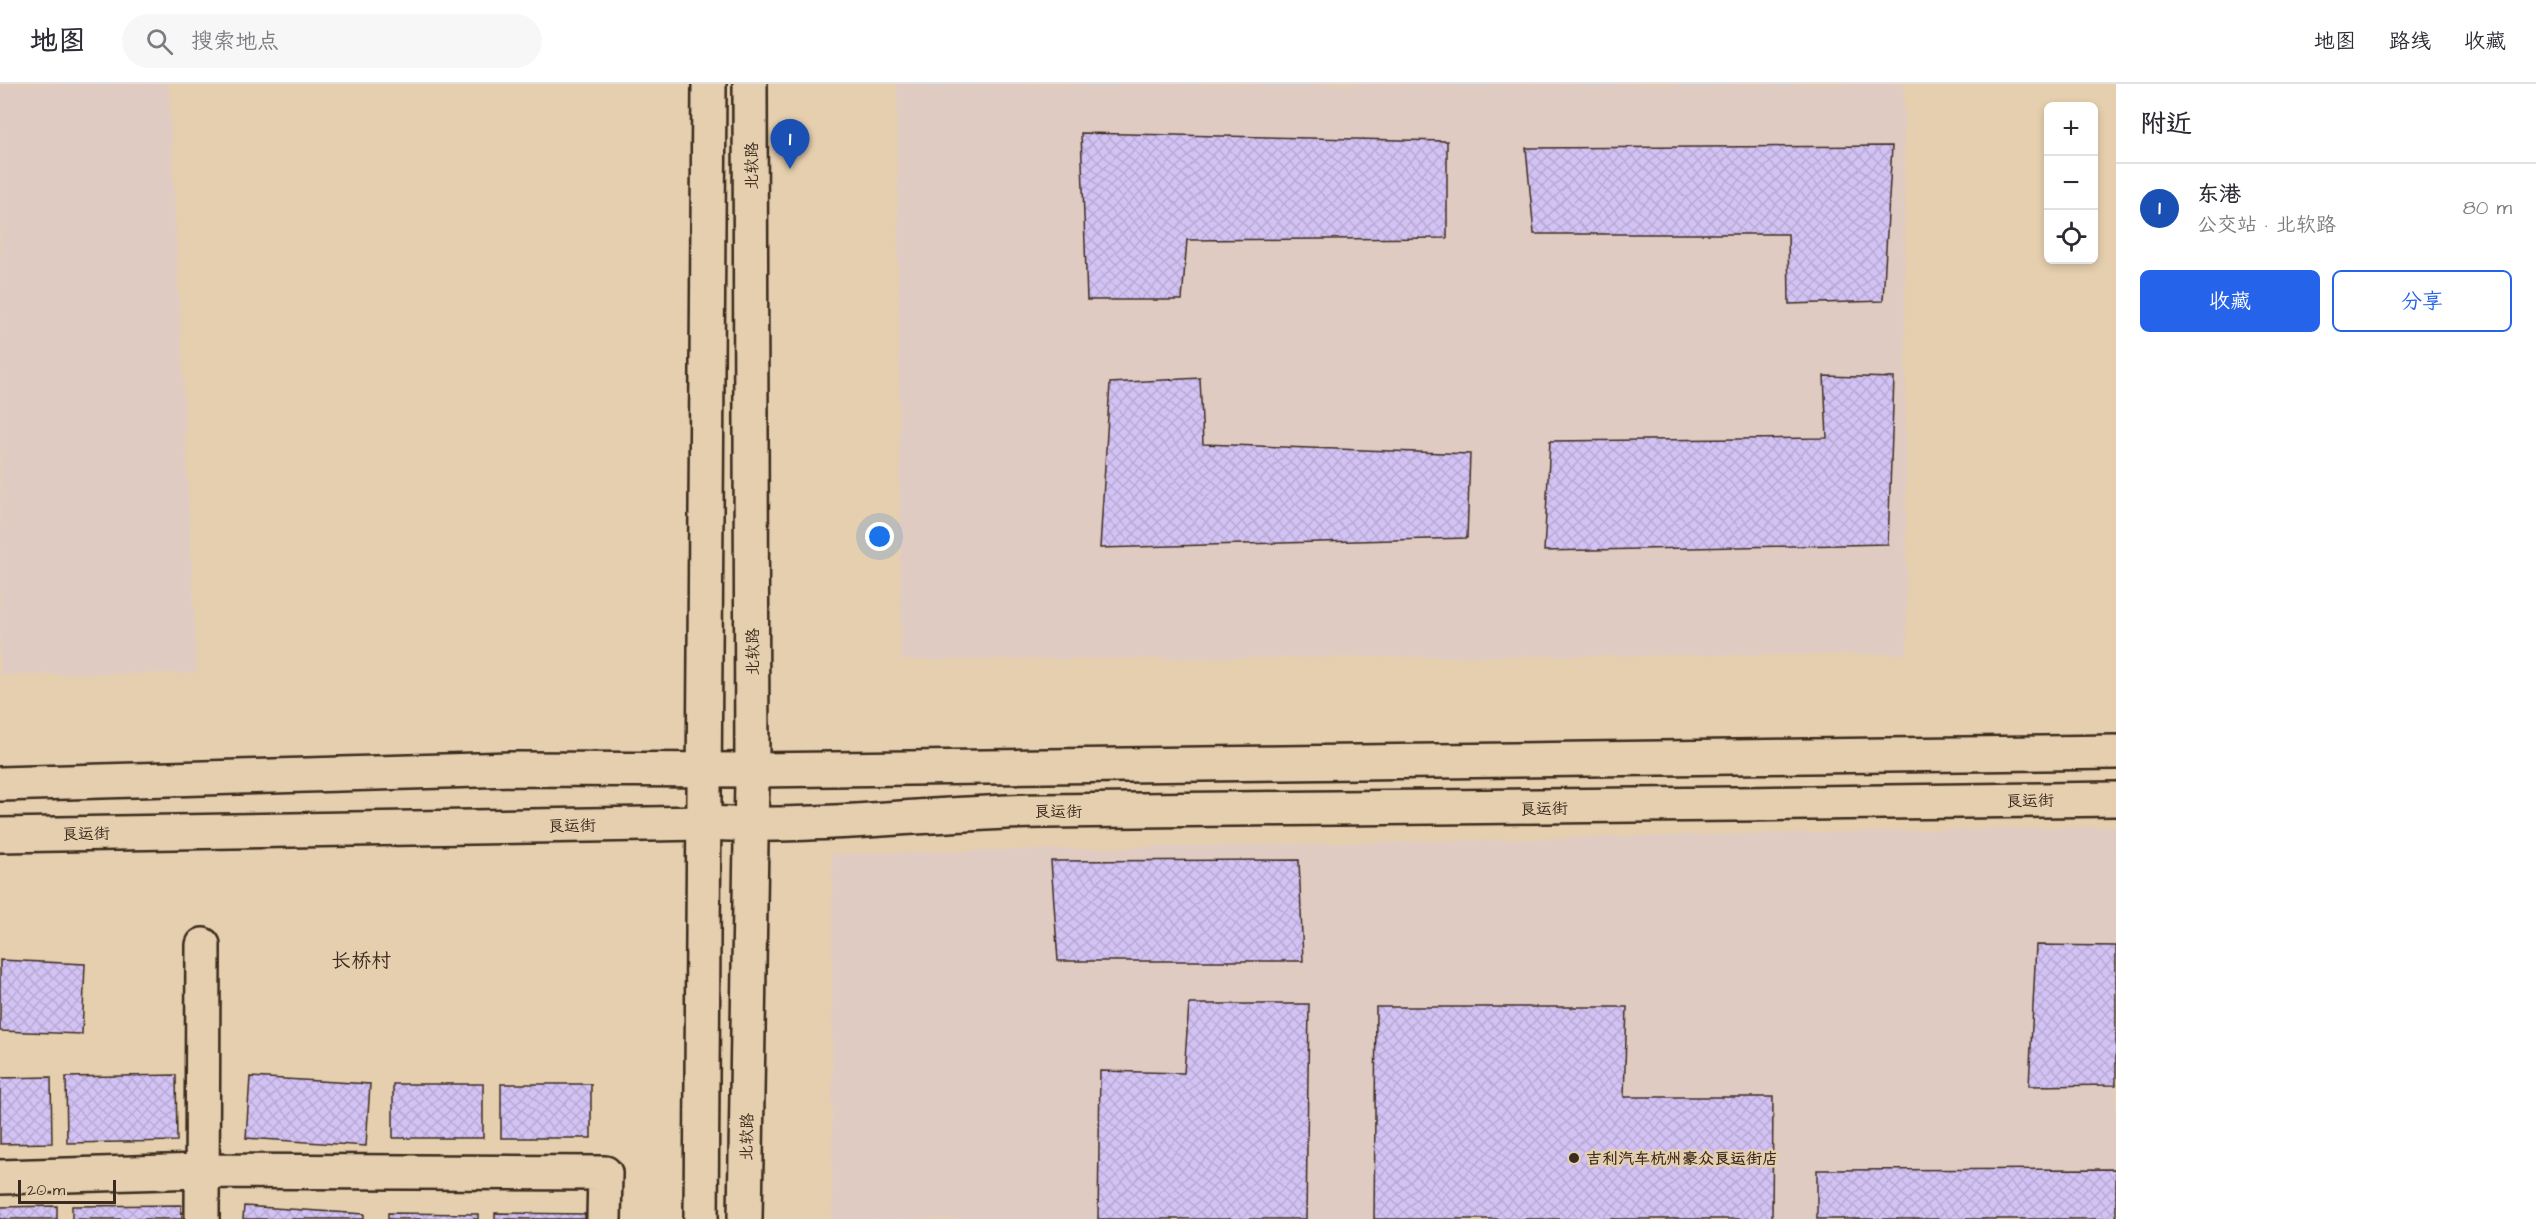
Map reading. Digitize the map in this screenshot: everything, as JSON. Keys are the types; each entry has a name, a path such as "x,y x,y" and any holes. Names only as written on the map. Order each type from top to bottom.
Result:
{"main road":[{"path":"702,1219 709,84"},
{"name":"北软路","path":"745,1219 752,770 750,84"},
{"path":"0,784 476,770 705,768 752,770 2116,752"},
{"name":"良运街","path":"0,835 705,823 751,826 975,811 1464,809 2116,799"},
{"path":"202,1219 200,1171 203,945"},
{"path":"0,1176 200,1171 605,1173 604,1219"}],"shaded area":[{"path":"0,84 169,84 197,673 0,675"},
{"path":"897,84 1904,84 1907,654 901,660"},
{"path":"2116,826 2116,1219 832,1219 832,854"}],"building":[{"path":"1081,133 1447,141 1447,238 1187,240 1182,300 1087,300"},
{"path":"1892,146 1883,301 1789,304 1788,234 1534,234 1526,148"},
{"path":"1824,376 1894,378 1888,544 1544,551 1550,441 1827,438"},
{"path":"1200,378 1203,444 1470,454 1467,538 1100,548 1110,383"},
{"path":"1299,860 1303,961 1058,961 1051,861"},
{"path":"2036,945 2116,946 2116,1085 2029,1086"},
{"path":"0,960 85,964 82,1034 0,1031"},
{"path":"1189,1004 1309,1004 1306,1219 1098,1219 1100,1071 1184,1073"},
{"name":"吉利汽车杭州豪众良运街店","path":"1376,1007 1627,1007 1624,1097 1773,1097 1772,1219 1374,1219"},
{"path":"176,1075 177,1141 67,1143 66,1077"},
{"path":"51,1077 52,1143 0,1144 0,1078"},
{"path":"250,1077 370,1084 366,1146 246,1138"},
{"path":"393,1084 483,1084 483,1138 393,1138"},
{"path":"501,1084 591,1084 591,1138 501,1138"},
{"path":"2116,1169 2116,1219 1817,1219 1817,1170"},
{"path":"181,1205 182,1219 72,1219 72,1206"},
{"path":"57,1206 57,1219 0,1219 0,1207"},
{"path":"244,1206 364,1214 364,1219 243,1219"},
{"path":"388,1213 478,1214 478,1219 388,1219"},
{"path":"495,1213 585,1214 585,1219 495,1219"}],"place":[{"name":"东港","path":"790,169"},
{"name":"吉利汽车杭州豪众良运街店","path":"1574,1158"}],"district":[{"name":"长桥村","path":"361,960"}]}
